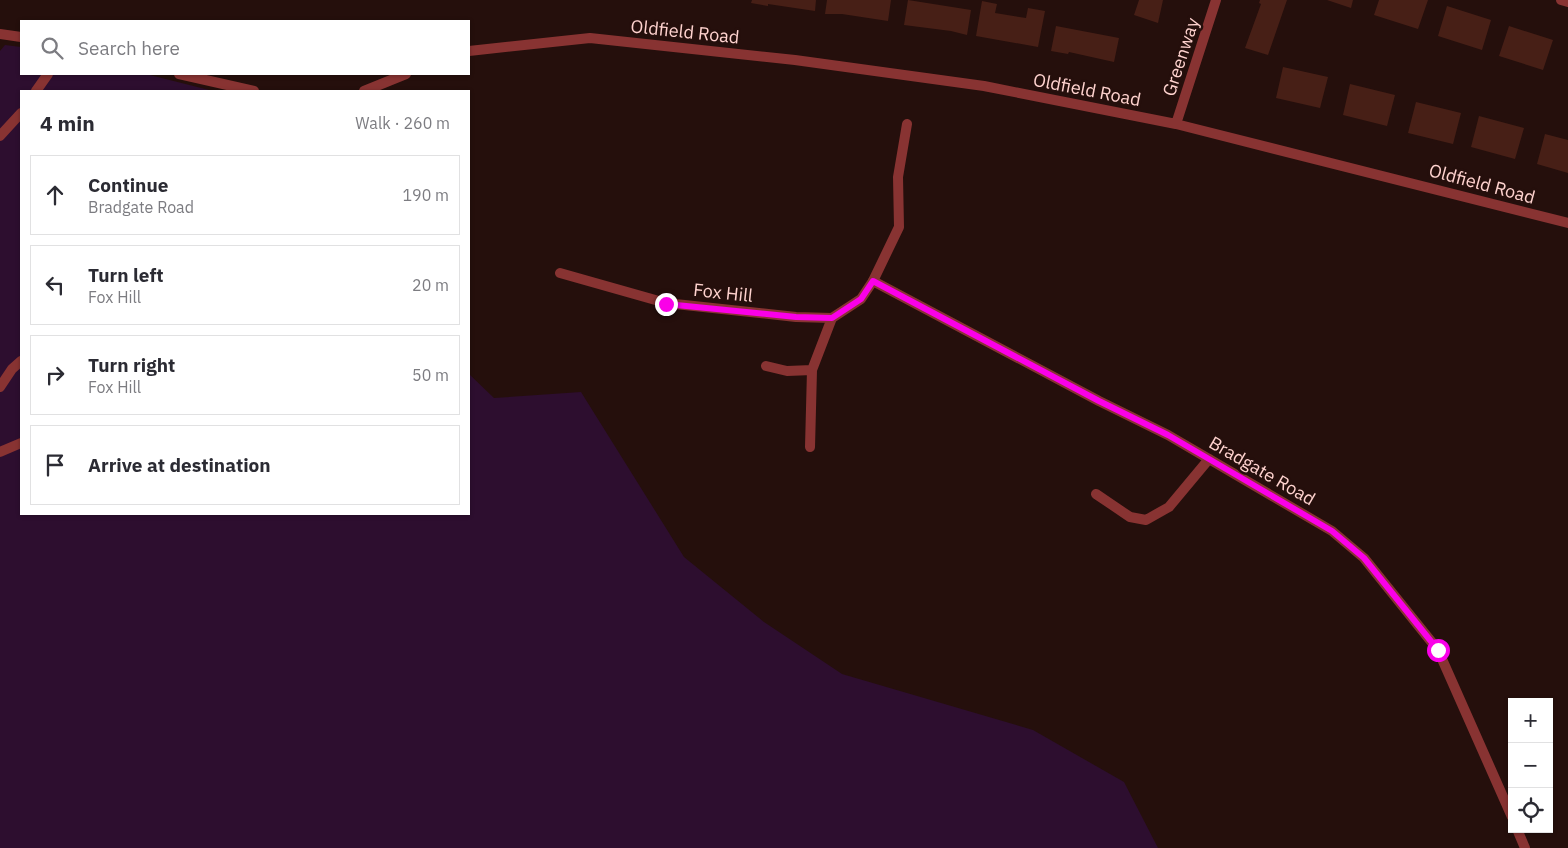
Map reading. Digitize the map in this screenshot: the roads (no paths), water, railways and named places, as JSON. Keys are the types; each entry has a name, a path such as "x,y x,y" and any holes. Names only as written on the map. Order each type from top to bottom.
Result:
{"street":[{"name":"Greenway","path":"1176,124 1216,0"},
{"path":"1561,0 1568,2"},
{"path":"0,34 20,37"},
{"name":"Oldfield Road","path":"470,52 590,38 795,60 984,86 1176,124 1568,223"},
{"path":"37,90 47,75"},
{"path":"183,75 250,90"},
{"path":"366,90 404,75"},
{"path":"0,136 20,114"},
{"path":"810,447 812,370 832,318 861,299 873,281 899,227 898,177 907,124"},
{"name":"Fox Hill","path":"560,273 666,304 796,317 832,318"},
{"name":"Bradgate Road","path":"873,281 1099,401 1168,435 1332,531 1364,558 1438,650 1508,808"},
{"path":"0,387 12,369 20,362"},
{"path":"766,366 787,371 812,370"},
{"path":"0,452 20,443"},
{"path":"1096,494 1130,517 1146,520 1169,507 1209,459"},
{"path":"1519,833 1525,848"}]}
